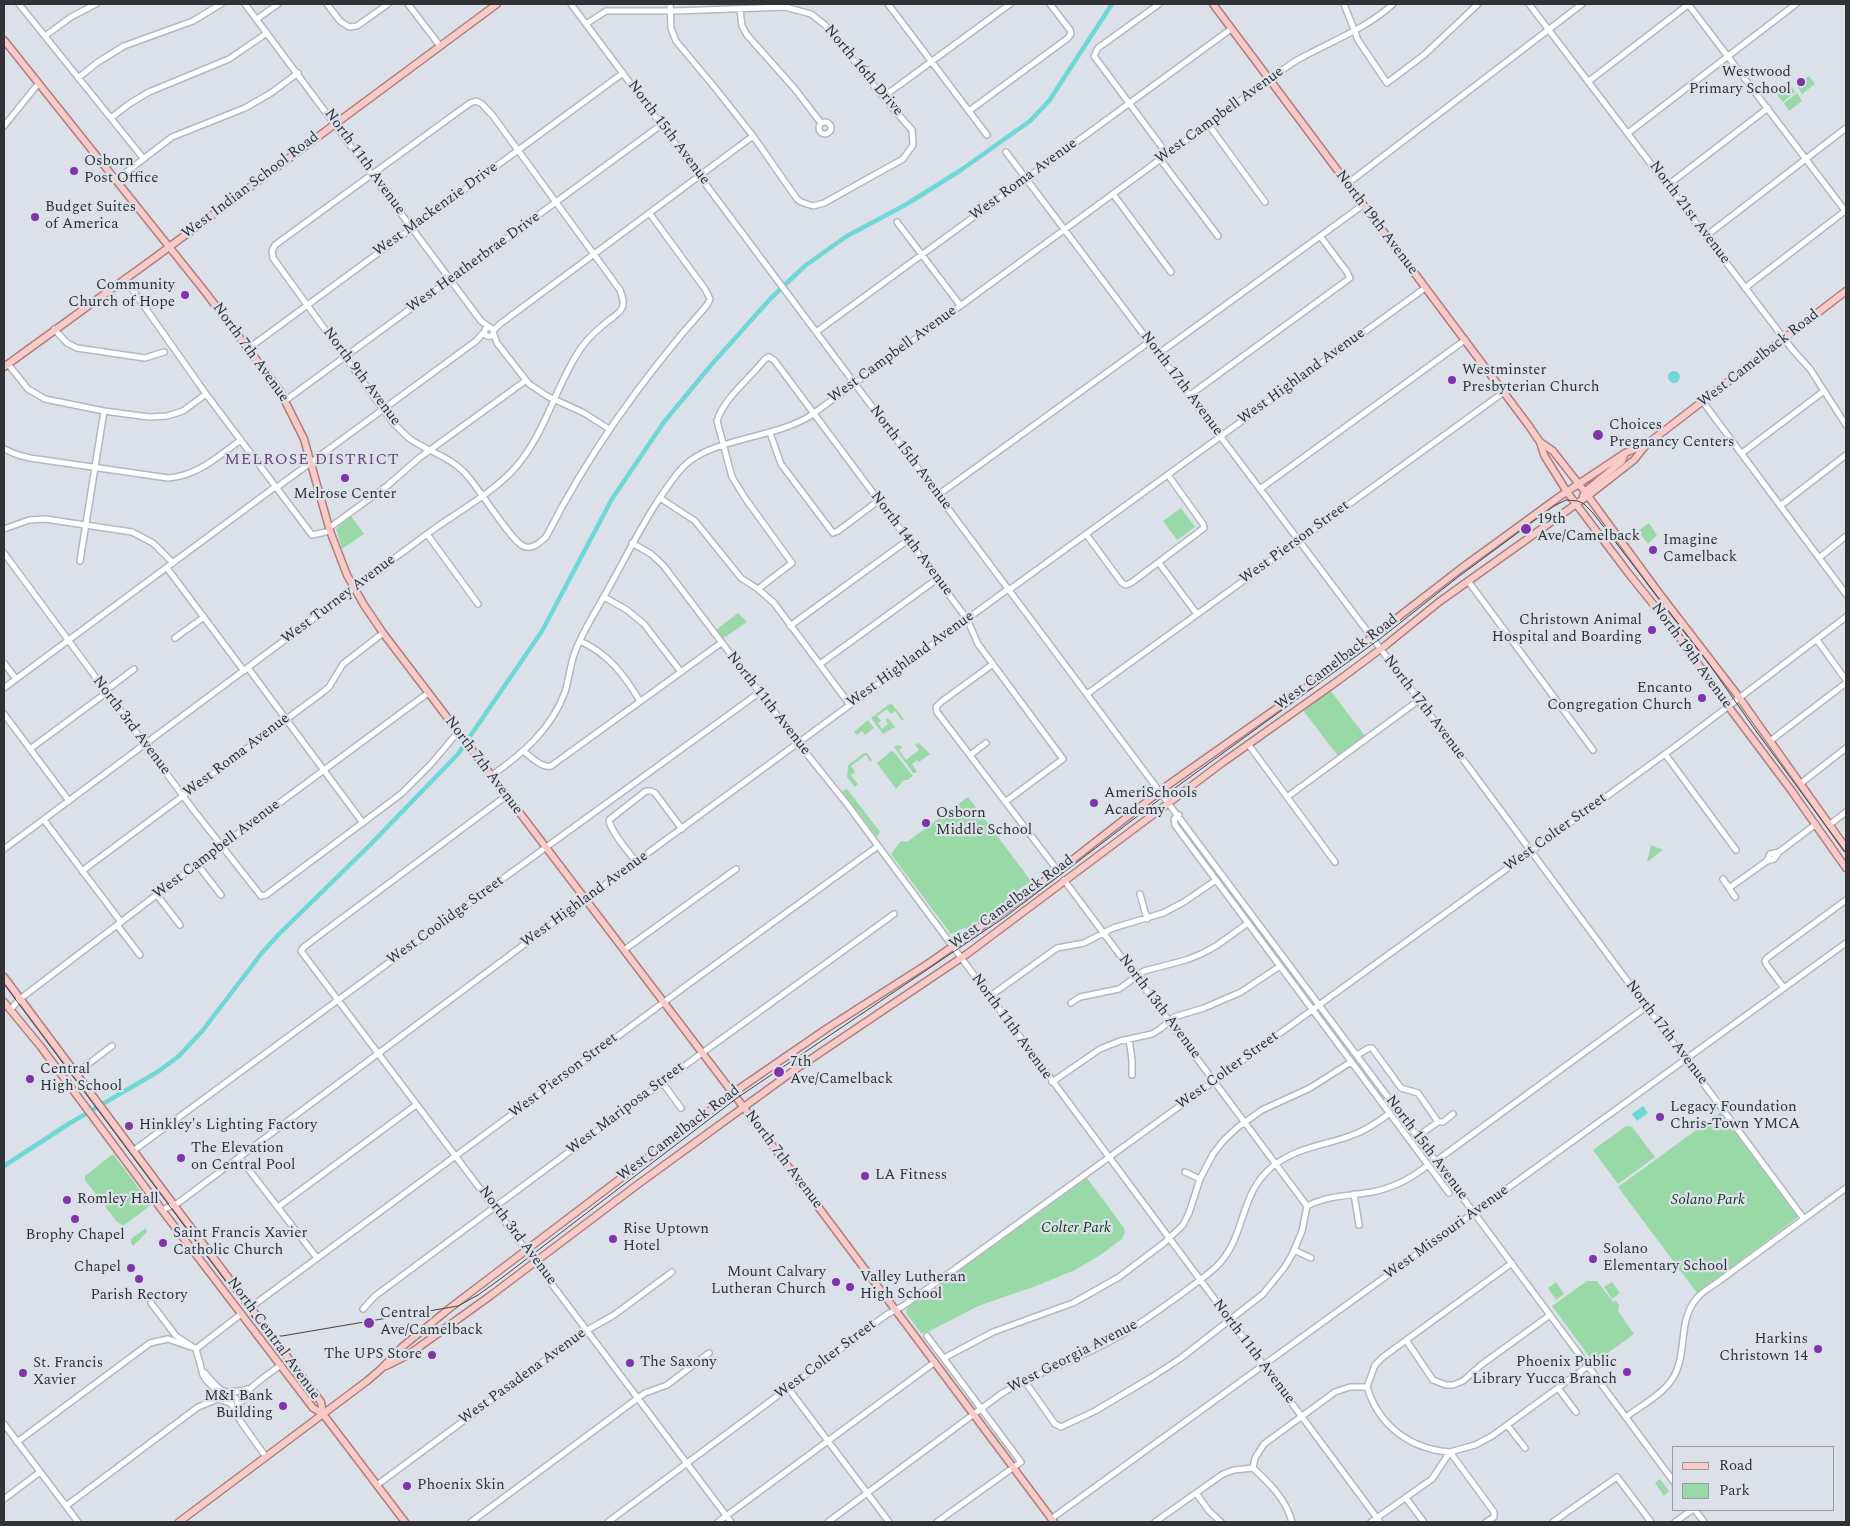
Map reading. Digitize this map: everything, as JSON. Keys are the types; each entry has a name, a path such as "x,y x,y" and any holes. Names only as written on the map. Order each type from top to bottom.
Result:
{"main road":[{"name":"West Indian School Road","path":"6,365 497,4"},
{"name":"North 19th Avenue","path":"1212,4 1504,392 1540,442 1544,455 1567,492 1585,497"},
{"name":"North 7th Avenue","path":"4,40 273,379 286,400 304,439 329,530 344,568 354,588 383,633 744,1107 935,1362 1051,1521"},
{"name":"West Camelback Road","path":"179,1522 381,1369 413,1351 744,1107 840,1038 961,959 1064,880 1380,649 1439,602 1585,497 1634,460 1647,444 1846,291"},
{"name":"North 19th Avenue","path":"1540,442 1553,451 1585,497 1696,640 1846,848"},
{"name":"West Camelback Road","path":"381,1369 402,1347 419,1333 733,1093 952,947 1058,871 1160,791 1314,682 1459,570 1577,485 1625,453 1647,444"},
{"path":"1585,497 1622,461 1625,453"},
{"name":"North 19th Avenue","path":"1585,497 1582,510 1629,574 1674,630 1846,868"},
{"name":"North Central Avenue","path":"4,977 94,1101 321,1402 323,1414"},
{"name":"North Central Avenue","path":"4,1002 313,1408 323,1414 403,1522"},
{"path":"413,1351 413,1345 419,1333"}],"street":[{"path":"19,4 143,158"},
{"path":"45,36 71,17 96,4"},
{"path":"78,78 98,62 124,46 193,21 221,4"},
{"name":"North 11th Avenue","path":"245,4 489,331"},
{"path":"257,19 278,4"},
{"path":"327,4 340,21 349,27 361,24 388,4"},
{"path":"408,4 440,46"},
{"name":"North 15th Avenue","path":"571,4 1008,590 1179,815 1672,1479"},
{"path":"4,688 497,324 500,324 650,214 753,136 676,41 671,28 670,4"},
{"path":"888,4 987,135"},
{"path":"883,97 1010,4"},
{"path":"969,110 1068,38 1071,34 1070,30 1050,4"},
{"path":"1159,4 1098,48 1094,53 1094,58 1167,154"},
{"path":"1344,4 1354,31 1387,83 1424,54 1478,4"},
{"name":"West Campbell Avenue","path":"491,776 524,752 537,738 558,707 566,690 574,653 643,522 678,472 689,461 707,451 796,424 814,413 1269,80 1302,58 1354,31 1380,15 1393,4"},
{"name":"North 21st Avenue","path":"1529,4 1784,339 1810,369 1846,425"},
{"path":"1347,184 1582,4"},
{"path":"1589,81 1689,4 1768,108 1846,212 1745,288"},
{"path":"1628,133 1796,4"},
{"name":"North 16th Drive","path":"586,24 606,11 740,10 785,7 810,14 825,24 912,130 914,139 911,150 898,162 818,206 808,205 797,199 753,136"},
{"path":"740,10 742,26 747,35 795,89 821,123"},
{"name":"West Roma Avenue","path":"816,332 1231,29"},
{"path":"110,118 149,92 229,59 267,32"},
{"name":"West Mackenzie Drive","path":"249,348 623,73"},
{"path":"116,180 172,137 229,115 259,100 298,74"},
{"path":"4,126 38,84"},
{"path":"373,174 470,103 476,101 482,104 493,116 594,255"},
{"path":"1668,185 1768,108"},
{"path":"1208,124 1265,202"},
{"name":"West Heatherbrae Drive","path":"286,400 661,125"},
{"path":"1706,236 1846,128"},
{"name":"North 17th Avenue","path":"1006,152 1372,637 1804,1219"},
{"path":"1160,159 1218,236"},
{"name":"North 9th Avenue","path":"373,174 275,245 272,251 272,258 393,423 410,439 463,470 518,543 530,547 539,544 546,537 579,476 609,429"},
{"path":"1113,194 1171,272"},
{"path":"1158,354 1363,205"},
{"path":"489,331 525,381 535,389 574,408 609,429 652,370 710,299 705,289 650,214"},
{"path":"897,222 960,305"},
{"path":"1190,395 1350,278 1320,236"},
{"name":"West Turney Avenue","path":"4,849 482,495 515,468 538,436 568,369 583,345 617,314 623,306 620,290 594,255"},
{"path":"125,279 206,394 312,535 329,530 430,450 525,381"},
{"name":"West Highland Avenue","path":"162,1210 174,1206 585,899 967,619 1425,288"},
{"path":"54,329 66,343 76,348 145,358 164,352"},
{"path":"1260,489 1465,340"},
{"path":"938,495 1149,342"},
{"name":"North 14th Avenue","path":"723,446 717,421 719,413 769,355 967,619 978,644 1064,759 1005,802"},
{"path":"6,365 23,384 39,396 59,403 149,417 167,416 183,411 206,394"},
{"path":"1742,453 1824,391"},
{"name":"West Pierson Street","path":"1087,694 1504,392"},
{"path":"1703,402 1846,594"},
{"path":"80,561 104,410"},
{"path":"770,433 781,464 833,533 878,501"},
{"path":"4,449 18,455 144,476 178,477 197,471 241,440"},
{"path":"723,446 732,477 792,563 758,589"},
{"path":"1780,506 1846,455"},
{"path":"1086,534 1122,583 1126,585 1159,563 1204,528 1168,475"},
{"path":"660,498 695,521 741,578 758,589 774,604 850,705"},
{"path":"4,529 17,523 37,519 132,532 153,543 173,563"},
{"path":"427,534 478,604"},
{"path":"1819,558 1846,536"},
{"path":"790,626 908,540"},
{"name":"North 11th Avenue","path":"632,543 651,554 663,565 878,846 1378,1520"},
{"name":"North 3rd Avenue","path":"4,553 105,692 261,896 266,895 363,823"},
{"path":"1159,563 1198,614"},
{"path":"167,568 204,617 287,719 363,823 414,782 460,735"},
{"path":"820,664 937,578"},
{"path":"1468,582 1593,750"},
{"path":"604,597 627,610 644,624 680,672"},
{"path":"175,638 204,617"},
{"name":"West Colter Street","path":"608,1522 886,1315 947,1274 1214,1082 1665,754 1846,617"},
{"name":"West Roma Avenue","path":"82,871 323,692 344,664 383,633"},
{"path":"1770,742 1846,681 1816,640"},
{"path":"580,641 596,649 612,662 640,701"},
{"path":"524,752 543,766 551,766 721,643"},
{"path":"4,663 16,679"},
{"path":"993,664 936,707 937,712 1058,871"},
{"path":"30,749 134,669"},
{"name":"West Coolidge Street","path":"133,1151 760,692"},
{"name":"West Campbell Avenue","path":"10,1010 20,999 119,923 428,693"},
{"path":"1287,797 1419,700"},
{"path":"4,714 69,801"},
{"path":"970,755 986,743"},
{"path":"1248,744 1335,862"},
{"path":"1800,784 1846,748"},
{"path":"1665,754 1736,850"},
{"path":"636,862 612,829 609,820 646,791 651,790 654,793 682,829"},
{"name":"North 3rd Avenue","path":"506,796 324,931 301,951 731,1522"},
{"path":"1829,825 1846,812"},
{"name":"North 15th Avenue","path":"1179,815 1174,819 1175,825 1449,1193"},
{"path":"44,820 140,955"},
{"path":"1729,888 1767,861 1770,854 1779,852 1816,824"},
{"name":"West Pierson Street","path":"251,1307 878,846"},
{"path":"1199,857 1206,852"},
{"path":"197,864 221,895"},
{"path":"624,950 736,869"},
{"path":"1722,879 1735,897"},
{"name":"North 13th Avenue","path":"1064,880 1307,1206"},
{"path":"989,997 1053,950 1063,946 1090,941 1113,928 1147,919 1176,906 1216,880"},
{"path":"1140,894 1147,919"},
{"path":"157,895 180,925"},
{"path":"1784,988 1765,961 1767,958 1846,900"},
{"name":"West Mariposa Street","path":"363,1309 375,1296 702,1052 894,914"},
{"path":"1071,1003 1080,997 1119,989 1144,971 1201,954 1216,946 1248,923"},
{"name":"West Missouri Avenue","path":"1051,1521 1846,943"},
{"path":"1052,1082 1091,1054 1108,1045 1152,1034 1160,1030 1174,1017 1231,997 1280,966"},
{"path":"1436,1161 1646,1007"},
{"path":"1129,1039 1132,1074"},
{"path":"75,1074 112,1046"},
{"path":"1357,1055 1372,1048 1401,1088 1418,1093 1438,1122"},
{"path":"944,1358 994,1332 1059,1309 1096,1292 1118,1277 1179,1230 1187,1218 1200,1178 1213,1154 1224,1140 1244,1122 1262,1110 1310,1088 1351,1062"},
{"path":"662,1082 681,1108"},
{"path":"278,1208 416,1105"},
{"name":"West Georgia Avenue","path":"828,1522 973,1414 1024,1380 1121,1336 1215,1268 1227,1254 1238,1234 1244,1207 1251,1194 1264,1174 1276,1165 1296,1152 1365,1130 1390,1113"},
{"path":"1418,1136 1438,1122 1443,1122 1454,1114"},
{"path":"239,1157 317,1258"},
{"path":"1024,1380 1055,1424 1061,1427 1139,1386 1181,1358 1263,1294 1284,1268 1294,1250 1302,1231 1307,1206 1331,1197 1388,1188 1416,1174 1428,1165"},
{"path":"1186,1172 1200,1178"},
{"path":"1626,1417 1656,1396 1673,1378 1679,1363 1686,1316 1696,1299 1846,1188"},
{"path":"1354,1194 1359,1225"},
{"path":"1294,1250 1311,1258"},
{"path":"1512,1263 1383,1357 1375,1366 1367,1387 1372,1402 1384,1421 1403,1438 1420,1446 1450,1452 1475,1445 1507,1425 1588,1366"},
{"name":"West Pasadena Avenue","path":"377,1485 587,1329 614,1315 672,1272"},
{"path":"151,1303 174,1334 193,1348 203,1375 210,1386 235,1408 239,1419 266,1457"},
{"path":"193,1348 241,1314"},
{"path":"1406,1340 1422,1361 1428,1375 1438,1383 1446,1385 1464,1381 1481,1364 1550,1315"},
{"path":"927,1336 1020,1460 1019,1464 1012,1466 937,1522"},
{"path":"17,1442 143,1347 154,1341 168,1339 193,1348"},
{"path":"471,1522 638,1398 666,1384 709,1353"},
{"path":"718,1522 935,1362"},
{"path":"239,1419 239,1407 242,1399 250,1389 281,1365"},
{"path":"202,1369 216,1386 231,1393 239,1407"},
{"path":"1253,1468 1255,1458 1264,1444 1301,1416 1343,1388 1367,1387"},
{"path":"788,1388 889,1522"},
{"path":"1558,1388 1576,1412"},
{"path":"231,1393 250,1389"},
{"path":"66,1506 198,1406 210,1400 218,1399 230,1403"},
{"path":"1507,1425 1525,1448"},
{"path":"5,1428 77,1522"},
{"path":"1371,1522 1378,1520 1432,1479 1450,1452"},
{"path":"1450,1452 1494,1512 1493,1518 1486,1522"},
{"path":"1155,1522 1227,1472 1253,1468"},
{"path":"1253,1468 1274,1488 1292,1522"},
{"path":"4,1499 40,1472"},
{"path":"1553,1522 1617,1477 1650,1522"},
{"path":"1196,1493 1209,1511 1221,1522"},
{"path":"1406,1498 1423,1522"},
{"path":"1675,1522 1692,1511"},
{"path":"1695,1511 1704,1522"}],"green space":[{"path":"1809,76 1815,84 1802,94 1797,86"},
{"path":"1790,84 1795,92 1783,102 1777,95"},
{"path":"1797,93 1802,101 1789,111 1784,103"},
{"path":"1181,508 1195,527 1177,540 1163,521"},
{"path":"351,516 364,534 342,549 336,529"},
{"path":"1649,523 1657,535 1648,544 1638,531"},
{"path":"738,613 747,622 722,639 716,630"},
{"path":"1330,690 1365,736 1338,756 1302,709"},
{"path":"891,703 904,719 902,721 895,711 891,714 887,709 877,716 881,721 878,723 882,729 888,724 886,720 888,718 895,727 883,734 871,718"},
{"path":"868,720 874,728 865,735 862,731 857,735 854,732"},
{"path":"919,743 930,754 919,762 917,760 912,764 917,772 913,773 894,747 897,745 903,747 899,750 906,760 919,750 915,745"},
{"path":"891,751 894,752 913,776 908,780 904,780 896,789 877,763"},
{"path":"864,753 867,753 872,760 870,762 866,755 851,766 855,772 851,775 858,784 855,787 847,777 848,765"},
{"path":"847,789 880,832 877,837 842,791"},
{"path":"968,797 1031,881 1018,890 1019,893 967,930 965,928 951,934 891,854 901,841 907,842"},
{"path":"1651,845 1663,850 1647,862"},
{"name":"Solano Park","path":"1721,1112 1797,1215 1797,1218 1697,1293 1618,1187"},
{"path":"1626,1126 1632,1127 1655,1157 1618,1184 1593,1150"},
{"path":"113,1154 151,1205 123,1226 117,1222 85,1180 85,1176"},
{"name":"Colter Park","path":"1087,1178 1124,1228 1125,1232 1122,1239 1099,1256 1075,1270 978,1306 928,1332 921,1333 906,1313 907,1307"},
{"path":"146,1228 147,1232 133,1246 131,1239"},
{"path":"1587,1281 1597,1281 1613,1302 1616,1301 1619,1305 1618,1311 1634,1334 1594,1363 1552,1306"},
{"path":"1556,1282 1564,1294 1556,1300 1548,1288"},
{"path":"1612,1282 1620,1293 1612,1299 1604,1287"},
{"path":"1660,1479 1669,1491 1664,1496 1655,1483"}],"water":[{"path":"1672,371 1676,371 1680,377 1676,383 1672,383 1668,379 1668,375"},
{"path":"1643,1106 1648,1113 1637,1121 1632,1114"}],"waterway":[{"path":"4,1166 70,1123 159,1071 179,1056 203,1030 261,954 279,934 370,845 458,754 542,631 612,499 664,422 712,364 771,298 806,265 847,236 907,204 961,170 1030,121 1049,101 1112,4"}],"tram line":[{"path":"4,984 264,1331 272,1335 282,1336 458,1306 478,1295 503,1277 737,1098 1005,917 1164,796 1381,638 1458,577 1554,506 1566,500 1578,501 1593,513 1707,661 1846,853"}],"place":[{"name":"Westwood Primary School","path":"1801,82"},
{"name":"Osborn Post Office","path":"74,171"},
{"name":"Budget Suites of America","path":"35,217"},
{"name":"Community Church of Hope","path":"185,295"},
{"name":"Westminster Presbyterian Church","path":"1452,380"},
{"name":"Choices Pregnancy Centers","path":"1598,435"},
{"name":"Melrose Center","path":"345,478"},
{"name":"19th Ave/Camelback","path":"1526,529"},
{"name":"Imagine Camelback","path":"1653,550"},
{"name":"Christown Animal Hospital and Boarding","path":"1652,630"},
{"name":"Encanto Congregation Church","path":"1702,698"},
{"name":"AmeriSchools Academy","path":"1094,803"},
{"name":"Osborn Middle School","path":"926,823"},
{"name":"7th Ave/Camelback","path":"779,1072"},
{"name":"Central High School","path":"30,1079"},
{"name":"Legacy Foundation Chris-Town YMCA","path":"1660,1117"},
{"name":"Hinkley's Lighting Factory","path":"129,1126"},
{"name":"The Elevation on Central Pool","path":"181,1158"},
{"name":"LA Fitness","path":"865,1176"},
{"name":"Romley Hall","path":"67,1200"},
{"name":"Brophy Chapel","path":"75,1219"},
{"name":"Rise Uptown Hotel","path":"613,1239"},
{"name":"Saint Francis Xavier Catholic Church","path":"163,1243"},
{"name":"Solano Elementary School","path":"1593,1259"},
{"name":"Chapel","path":"131,1268"},
{"name":"Parish Rectory","path":"139,1279"},
{"name":"Mount Calvary Lutheran Church","path":"836,1282"},
{"name":"Valley Lutheran High School","path":"850,1287"},
{"name":"Central Ave/Camelback","path":"369,1323"},
{"name":"Harkins Christown 14","path":"1818,1349"},
{"name":"The UPS Store","path":"432,1355"},
{"name":"The Saxony","path":"630,1363"},
{"name":"Phoenix Public Library Yucca Branch","path":"1627,1372"},
{"name":"St. Francis Xavier","path":"23,1373"},
{"name":"M&I Bank Building","path":"283,1406"},
{"name":"Phoenix Skin","path":"407,1486"}],"district":[{"name":"MELROSE DISTRICT","path":"312,461"}]}
